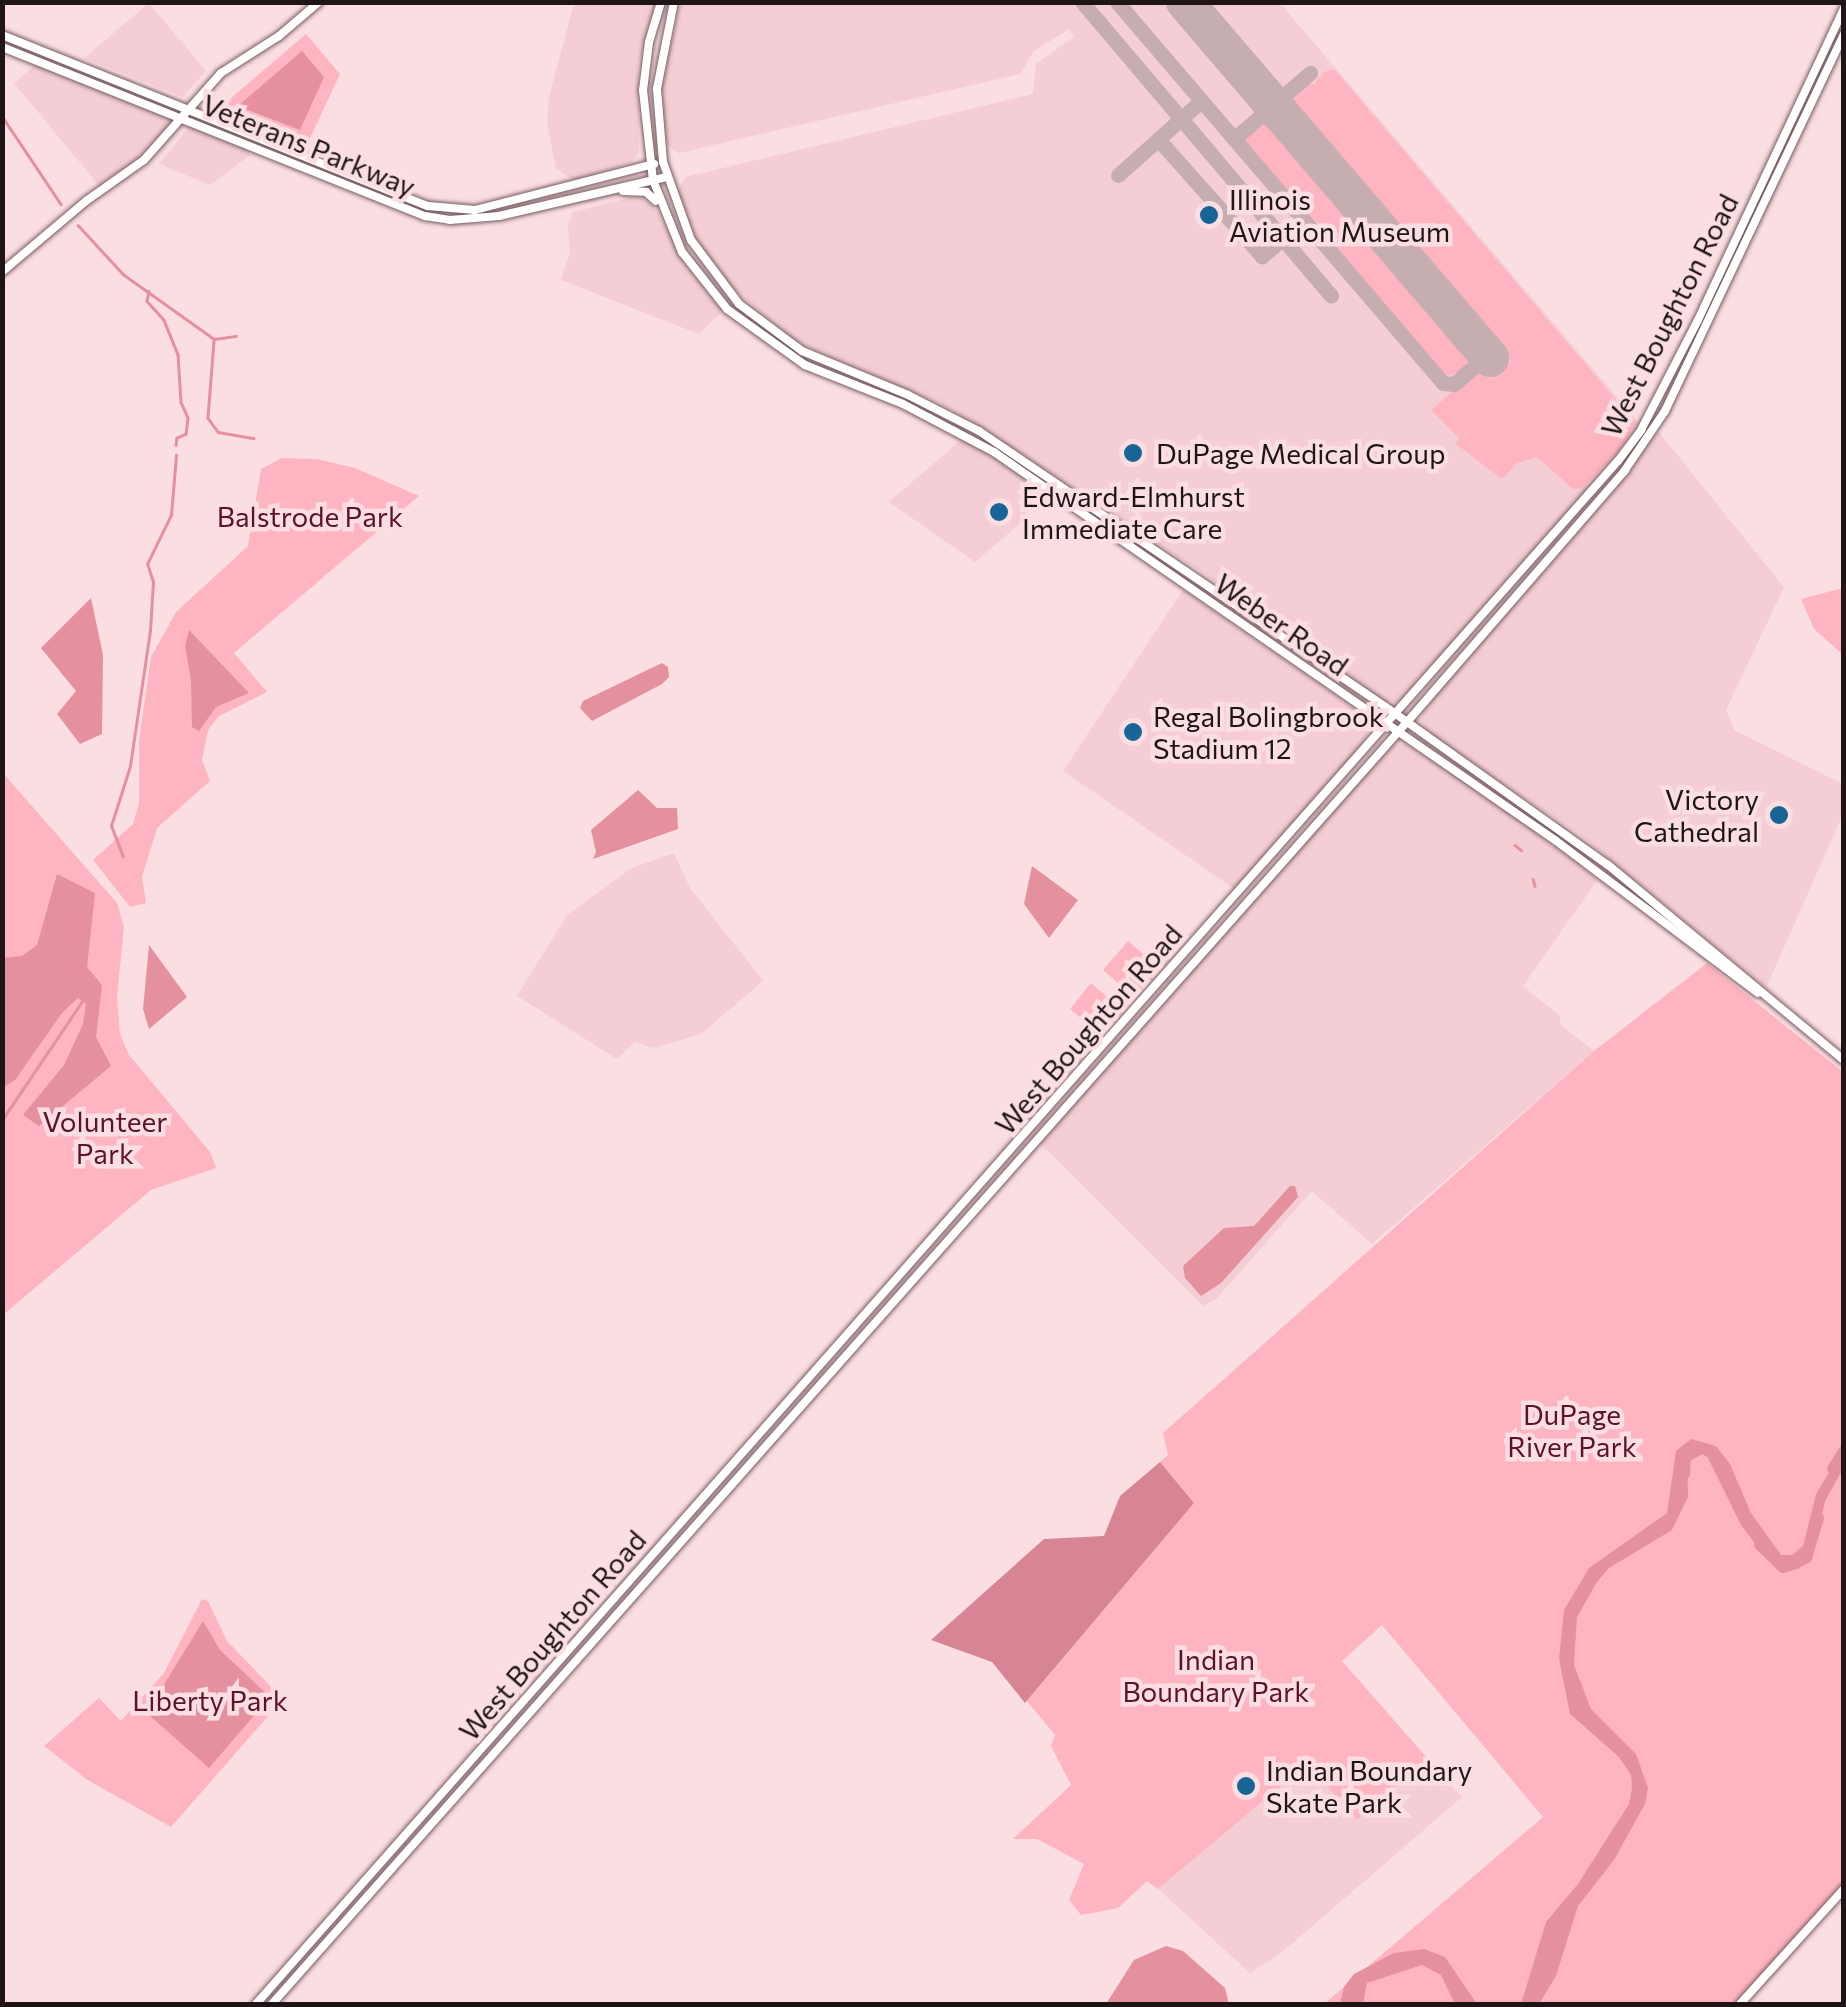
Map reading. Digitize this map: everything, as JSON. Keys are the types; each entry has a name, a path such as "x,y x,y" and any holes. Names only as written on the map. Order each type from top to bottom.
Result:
{"main road":[{"path":"2,272 86,201 144,160 222,73 280,36 318,2"},
{"name":"Weber Road","path":"661,2 644,72 643,116 650,165 662,208 684,254 710,290 779,350 903,404 994,452 1555,840 1844,1060"},
{"name":"Weber Road","path":"674,2 657,89 663,162 678,213 702,259 725,289 774,333 802,351 908,395 979,431 1396,714 1608,865 1744,974 1766,998"},
{"name":"West Boughton Road","path":"256,2004 1636,438 1698,320 1844,8"},
{"name":"West Boughton Road","path":"272,2004 1407,722 1644,444 1665,411 1844,34"},
{"name":"Veterans Parkway","path":"2,35 428,206 475,210 663,162"},
{"name":"Veterans Parkway","path":"2,47 425,216 476,219 666,177"},
{"path":"608,191 646,192 662,208"},
{"path":"1260,636 1267,635 1297,649"},
{"path":"1740,2004 1844,1889"}],"shaded area":[{"path":"149,3 206,71 183,97 84,58"},
{"path":"574,3 655,4 638,65 639,152 630,163 573,180 556,169 547,123 549,97"},
{"path":"681,3 1280,3 1640,424 1568,515 1407,694 1399,702 1383,702 1273,628 1206,575 998,439 939,403 793,341 721,277 689,228 677,193 685,177 1033,94 1036,64 1074,37 1069,29 1034,51 1020,74 679,153 665,144 660,90"},
{"path":"302,51 324,77 300,130 238,106"},
{"path":"35,65 178,119 153,149 101,188 14,83"},
{"path":"190,126 245,148 250,155 210,185 159,164"},
{"path":"638,196 654,206 686,265 722,311 699,334 561,280 570,253 568,224 573,212"},
{"path":"1658,431 1784,587 1726,710 1734,730 1843,784 1843,814 1766,988 1580,835 1434,737 1420,720 1429,702 1604,502"},
{"path":"961,440 994,456 1052,496 975,562 889,502"},
{"path":"1183,590 1367,717 1372,725 1358,751 1236,890 1063,771"},
{"path":"91,598 103,655 102,734 80,744 57,714 76,691 41,648"},
{"path":"189,630 249,693 216,707 199,731 192,727 191,680 185,646"},
{"path":"662,663 668,667 669,677 662,684 592,721 580,708 583,701"},
{"path":"1406,744 1491,799 1598,879 1523,986 1560,1016 1560,1024 1594,1051 1372,1244 1312,1191 1217,1298 1203,1306 1041,1144 1084,1089 1377,759 1392,745"},
{"path":"638,790 657,808 677,808 678,829 593,859 596,852 591,830"},
{"path":"674,853 690,888 763,981 701,1034 653,1048 635,1042 617,1059 517,996 567,915 632,868"},
{"path":"1032,866 1078,900 1049,938 1024,904"},
{"path":"57,874 95,893 87,967 102,985 96,1037 111,1066 39,1126 23,1115 64,1065 83,1024 86,1004 78,998 62,1013 15,1080 3,1088 3,958 22,956 37,945"},
{"path":"149,945 187,997 149,1029 143,1009"},
{"path":"1290,1186 1295,1186 1298,1197 1221,1283 1201,1296 1185,1278 1183,1266 1224,1228 1254,1226"},
{"path":"1691,1439 1716,1446 1730,1464 1751,1513 1781,1555 1792,1555 1803,1546 1816,1494 1843,1450 1843,1469 1825,1501 1813,1553 1783,1568 1756,1545 1741,1525 1707,1456 1699,1450 1687,1452 1688,1497 1672,1530 1609,1568 1597,1582 1577,1617 1574,1665 1591,1709 1636,1754 1648,1788 1645,1804 1614,1860 1578,1906 1556,1976 1539,2004 1521,2004 1546,1922 1578,1884 1629,1804 1632,1788 1631,1775 1619,1757 1570,1714 1559,1659 1564,1610 1589,1568 1667,1513 1676,1451"},
{"path":"1160,1462 1194,1503 1025,1703 992,1662 931,1640 1044,1539 1104,1536 1120,1496"},
{"path":"203,1621 220,1650 270,1697 209,1768 150,1716 149,1709"},
{"path":"1428,1759 1462,1797 1281,1953 1250,1973 1158,1889 1307,1763 1357,1820"},
{"path":"1166,1946 1183,1951 1225,1988 1229,2004 1106,2004 1134,1960"},
{"path":"1424,1949 1445,1957 1477,2004 1455,2004 1441,1975 1422,1965 1367,1983 1363,2004 1340,2004 1344,1987 1354,1974 1394,1953"}],"green space":[{"path":"306,34 340,74 305,149 216,111"},
{"path":"1334,69 1636,423 1618,452 1582,488 1573,489 1537,457 1517,463 1502,479 1456,444 1459,438 1431,410 1480,368 1491,379 1511,362 1289,106 1304,85 1314,84 1324,72"},
{"path":"1270,120 1472,355 1463,369 1449,376 1438,369 1252,151 1246,140 1249,134"},
{"name":"Balstrode Park","path":"282,458 317,459 355,468 419,496 234,653 267,692 219,716 208,730 202,760 210,781 157,828 142,877 146,903 130,907 93,860 133,824 139,803 139,741 151,657 176,612 248,546 261,469"},
{"path":"1844,588 1843,655 1814,629 1801,599"},
{"name":"Volunteer Park","path":"2,772 117,903 124,927 117,997 120,1034 129,1055 210,1152 216,1168 151,1190 3,1315"},
{"path":"1128,941 1161,969 1135,998 1103,970"},
{"name":"DuPage River Park","path":"1707,963 1843,1072 1843,1884 1736,2004 1324,2004 1543,1817 1382,1625 1342,1661 1428,1759 1357,1820 1307,1764 1158,1889 1147,1881 1118,1908 1081,1915 1069,1900 1084,1864 1037,1839 1013,1839 1071,1785 1051,1746 1055,1735 1027,1701 1194,1503 1160,1462 1168,1455 1163,1433 1594,1051"},
{"path":"1091,983 1123,1011 1102,1036 1070,1009"},
{"name":"Liberty Park","path":"202,1599 208,1601 227,1641 283,1699 171,1827 86,1779 44,1746 99,1698 121,1721 164,1673"}],"waterway":[{"path":"2,116 61,204"},
{"path":"78,225 123,274 214,339 236,336"},
{"path":"149,291 147,301 164,320 178,354 181,402 188,418 186,434 177,438 176,445"},
{"path":"214,341 208,418 218,432 253,438"},
{"path":"123,857 111,826 130,766 150,631 153,582 147,564 171,515 176,455"},
{"path":"1515,845 1521,850"},
{"path":"1533,879 1535,886"},
{"path":"2,1120 83,1000"},
{"path":"1685,1474 1686,1457 1704,1448 1708,1452"},
{"path":"1832,1469 1844,1450"},
{"path":"1759,1545 1783,1568 1796,1564 1807,1558 1819,1518"}],"taxiway":[{"path":"1082,2 1331,296"},
{"path":"1117,2 1443,383 1454,384 1487,355"},
{"path":"1234,139 1310,73"},
{"path":"1118,175 1201,101"},
{"path":"1158,139 1262,256 1304,221"}],"runway":[{"path":"1185,2 1490,358"}],"place":[{"name":"Illinois Aviation Museum","path":"1209,215"},
{"name":"DuPage Medical Group","path":"1133,453"},
{"name":"Edward-Elmhurst Immediate Care","path":"999,512"},
{"name":"Regal Bolingbrook Stadium 12","path":"1133,732"},
{"name":"Victory Cathedral","path":"1779,815"},
{"name":"Indian Boundary Skate Park","path":"1246,1786"}],"park label":[{"name":"Indian Boundary Park","path":"1216,1675"}]}
